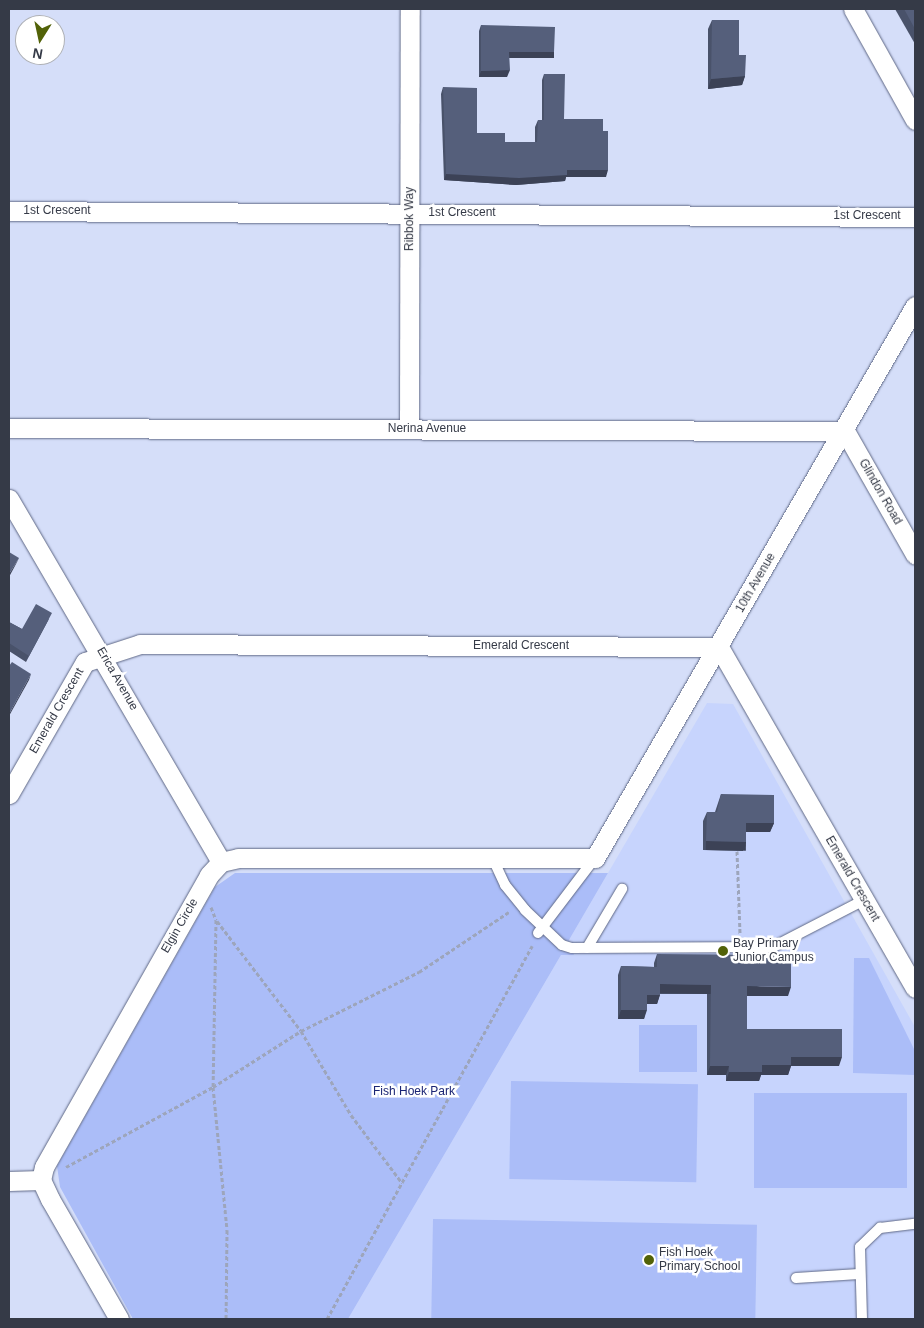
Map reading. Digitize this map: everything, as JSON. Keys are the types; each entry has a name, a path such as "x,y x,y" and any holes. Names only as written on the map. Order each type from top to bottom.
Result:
{"street":[{"name":"Ribbok Way","path":"410,9 410,429"},
{"path":"853,9 915,120"},
{"name":"1st Crescent","path":"9,211 915,217"},
{"name":"10th Avenue","path":"594,858 845,431 915,306"},
{"name":"Nerina Avenue","path":"9,428 845,431"},
{"name":"Glindon Road","path":"845,431 915,554"},
{"name":"Erica Avenue","path":"9,499 102,654 221,862"},
{"name":"Emerald Crescent","path":"9,794 85,662 102,654 140,644 719,647 915,988"},
{"path":"221,862 492,857 594,858"},
{"name":"Elgin Circle","path":"42,1180 48,1158 203,886 221,862"},
{"path":"9,1181 42,1180 119,1319"}],"lane":[{"path":"492,857 505,885 542,931 562,945 588,948 739,949 780,945 864,900"},
{"path":"542,931 594,858"},
{"path":"588,948 622,890"},
{"path":"862,1319 858,1254 866,1238 887,1226 915,1224"},
{"path":"796,1278 859,1274"}],"path":[{"path":"737,851 739,949"},
{"path":"203,886 216,920 301,1031 351,1115 402,1183"},
{"path":"42,1180 213,1087 301,1031 418,972 515,908"},
{"path":"216,920 213,1087 227,1230 226,1319"},
{"path":"327,1319 542,931"}],"shaded area":[{"name":"Bay Primary Junior Campus","path":"707,703 733,704 915,1027 915,1319 348,1319 561,955 574,955 569,940"}],"green space":[{"name":"Fish Hoek Park","path":"235,873 608,873 569,940 574,955 561,955 348,1319 133,1319 60,1187 57,1166 215,887"},
{"path":"854,958 869,958 915,1051 915,1075 853,1073"},
{"path":"639,1025 697,1025 697,1072 639,1072"},
{"path":"511,1081 698,1084 696,1182 509,1179"},
{"path":"754,1093 907,1093 907,1188 754,1188"},
{"path":"433,1219 757,1225 755,1319 431,1319"}],"building":[{"path":"904,9 915,9 915,29"},
{"path":"712,20 739,20 739,55 746,55 745,76 711,79"},
{"path":"481,25 555,27 554,52 509,52 510,70 481,71"},
{"path":"544,74 565,74 564,119 603,119 603,131 608,131 608,170 567,170 567,175 519,178 446,174 443,87 477,88 477,133 505,133 505,142 537,142 538,120 544,120"},
{"path":"9,552 19,558 9,574"},
{"path":"36,604 52,613 29,656 9,643 9,622 22,629"},
{"path":"12,662 31,674 9,714 9,666"},
{"path":"721,794 774,795 774,823 746,823 746,842 706,841 707,812 717,812"},
{"path":"657,954 791,955 791,987 747,986 747,1029 842,1029 842,1057 791,1057 791,1065 762,1065 762,1072 729,1072 729,1066 710,1066 711,985 660,984 660,995 647,995 647,1010 621,1010 621,966 657,967"}],"place":[{"name":"Bay Primary Junior Campus","path":"723,951"},
{"name":"Fish Hoek Primary School","path":"649,1260"}]}
